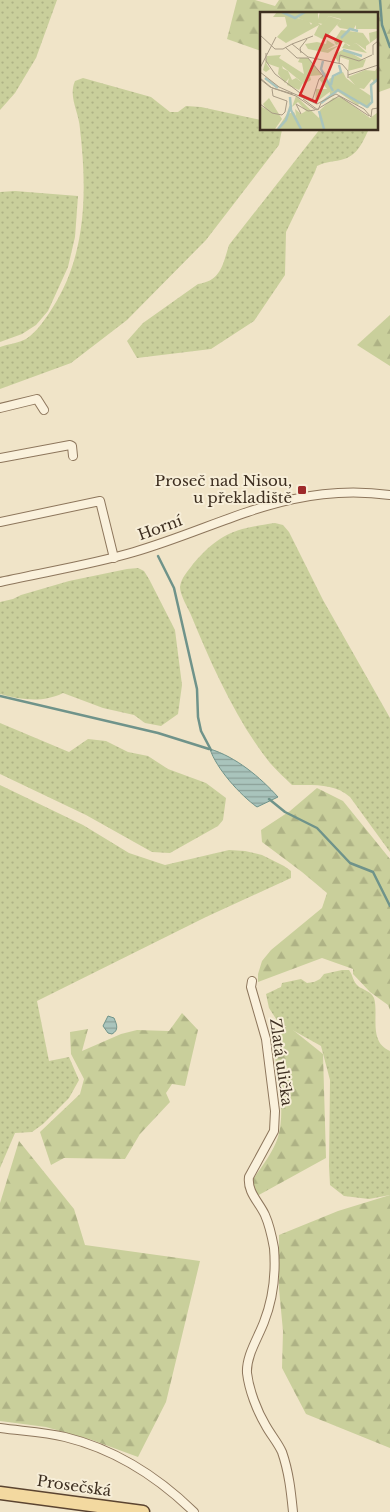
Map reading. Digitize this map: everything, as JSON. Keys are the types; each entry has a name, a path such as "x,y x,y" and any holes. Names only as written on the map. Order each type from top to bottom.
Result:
{"main road":[{"name":"Prosečská","path":"0,1492 143,1512"}],"street":[{"path":"0,408 40,398 44,410"},
{"path":"0,458 70,445 72,446 74,456"},
{"name":"Horní","path":"0,582 114,558 256,508 297,497 353,492 390,495"},
{"path":"0,522 100,501 114,558"},
{"name":"Zlatá ulička","path":"252,981 251,987 266,1039 275,1111 274,1131 249,1177 248,1184 251,1193 266,1216 274,1248 274,1269 272,1298 251,1353 247,1372 264,1424 281,1450 290,1481 293,1512"},
{"path":"0,1428 62,1436 82,1441 129,1462 177,1496 194,1512"}],"green space":[{"path":"0,0 57,0 36,58 15,93 0,110"},
{"path":"237,0 255,0 275,6 279,0 390,0 390,88 378,92 378,12 260,12 260,51 227,39"},
{"path":"83,78 151,97 170,112 178,112 186,106 201,107 260,120 260,130 282,130 279,145 206,240 127,320 71,363 0,389 0,347 23,340 38,329 64,287 73,265 82,221 84,175 80,129 73,99 75,81"},
{"path":"319,130 368,130 359,147 349,157 317,166 286,232 285,275 254,321 211,349 137,358 127,341 143,323 198,284 212,279 223,265 229,245"},
{"path":"15,191 78,196 75,237 68,267 48,311 36,325 22,334 0,342 0,192"},
{"path":"390,315 390,366 357,345"},
{"path":"275,523 283,525 289,532 323,600 390,718 390,852 350,797 344,792 323,786 292,785 270,763 236,711 207,654 181,594 180,587 185,575 212,545 239,530"},
{"path":"138,568 144,571 149,579 175,630 182,685 178,714 161,726 145,723 134,715 103,708 63,693 48,698 32,700 0,694 0,602 69,581"},
{"path":"0,723 69,752 88,739 106,741 128,752 148,756 168,769 206,783 226,798 223,820 218,826 170,853 152,852 86,815 0,774"},
{"path":"0,785 83,825 129,853 165,865 229,850 245,851 262,855 284,866 291,871 291,878 206,917 37,1001 49,1061 69,1057 79,1080 69,1098 43,1124 32,1132 15,1133 0,1168"},
{"path":"317,788 343,801 390,859 390,1010 388,1005 370,992 353,974 353,969 322,958 258,982 262,961 271,950 322,908 327,893 262,842 261,830 290,811"},
{"path":"349,970 356,984 373,996 379,1041 383,1047 390,1051 390,1195 369,1199 344,1196 330,1185 330,1080 321,1046 278,1022 269,1008 266,994 281,987 282,983 301,979 307,983 314,982 324,974"},
{"path":"182,1013 198,1030 185,1086 172,1084 166,1093 170,1102 140,1134 125,1159 64,1158 51,1165 40,1132 80,1094 84,1079 71,1054 70,1032 88,1029 82,1051 121,1034 137,1030 169,1031"},
{"path":"288,1026 323,1054 326,1158 257,1196 252,1181 273,1149 280,1125 281,1098 271,1032"},
{"path":"19,1141 74,1209 85,1245 200,1261 166,1402 138,1457 92,1440 46,1427 0,1421 0,1203"},
{"path":"390,1195 390,1448 306,1414 282,1368 283,1331 279,1289 279,1235 338,1211"}],"water":[{"path":"210,749 238,762 278,797 257,807 229,781 217,764"},
{"path":"108,1016 114,1018 117,1025 116,1031 112,1034 108,1033 103,1026"}],"waterway":[{"path":"380,0 382,25 390,47"},
{"path":"158,556 174,588 197,689 198,717 201,731 211,750"},
{"path":"0,696 158,733 209,749"},
{"path":"269,799 285,812 317,828 350,863 373,872 390,906"}],"place":[{"name":"Proseč nad Nisou, u překladiště","path":"302,490"}]}
